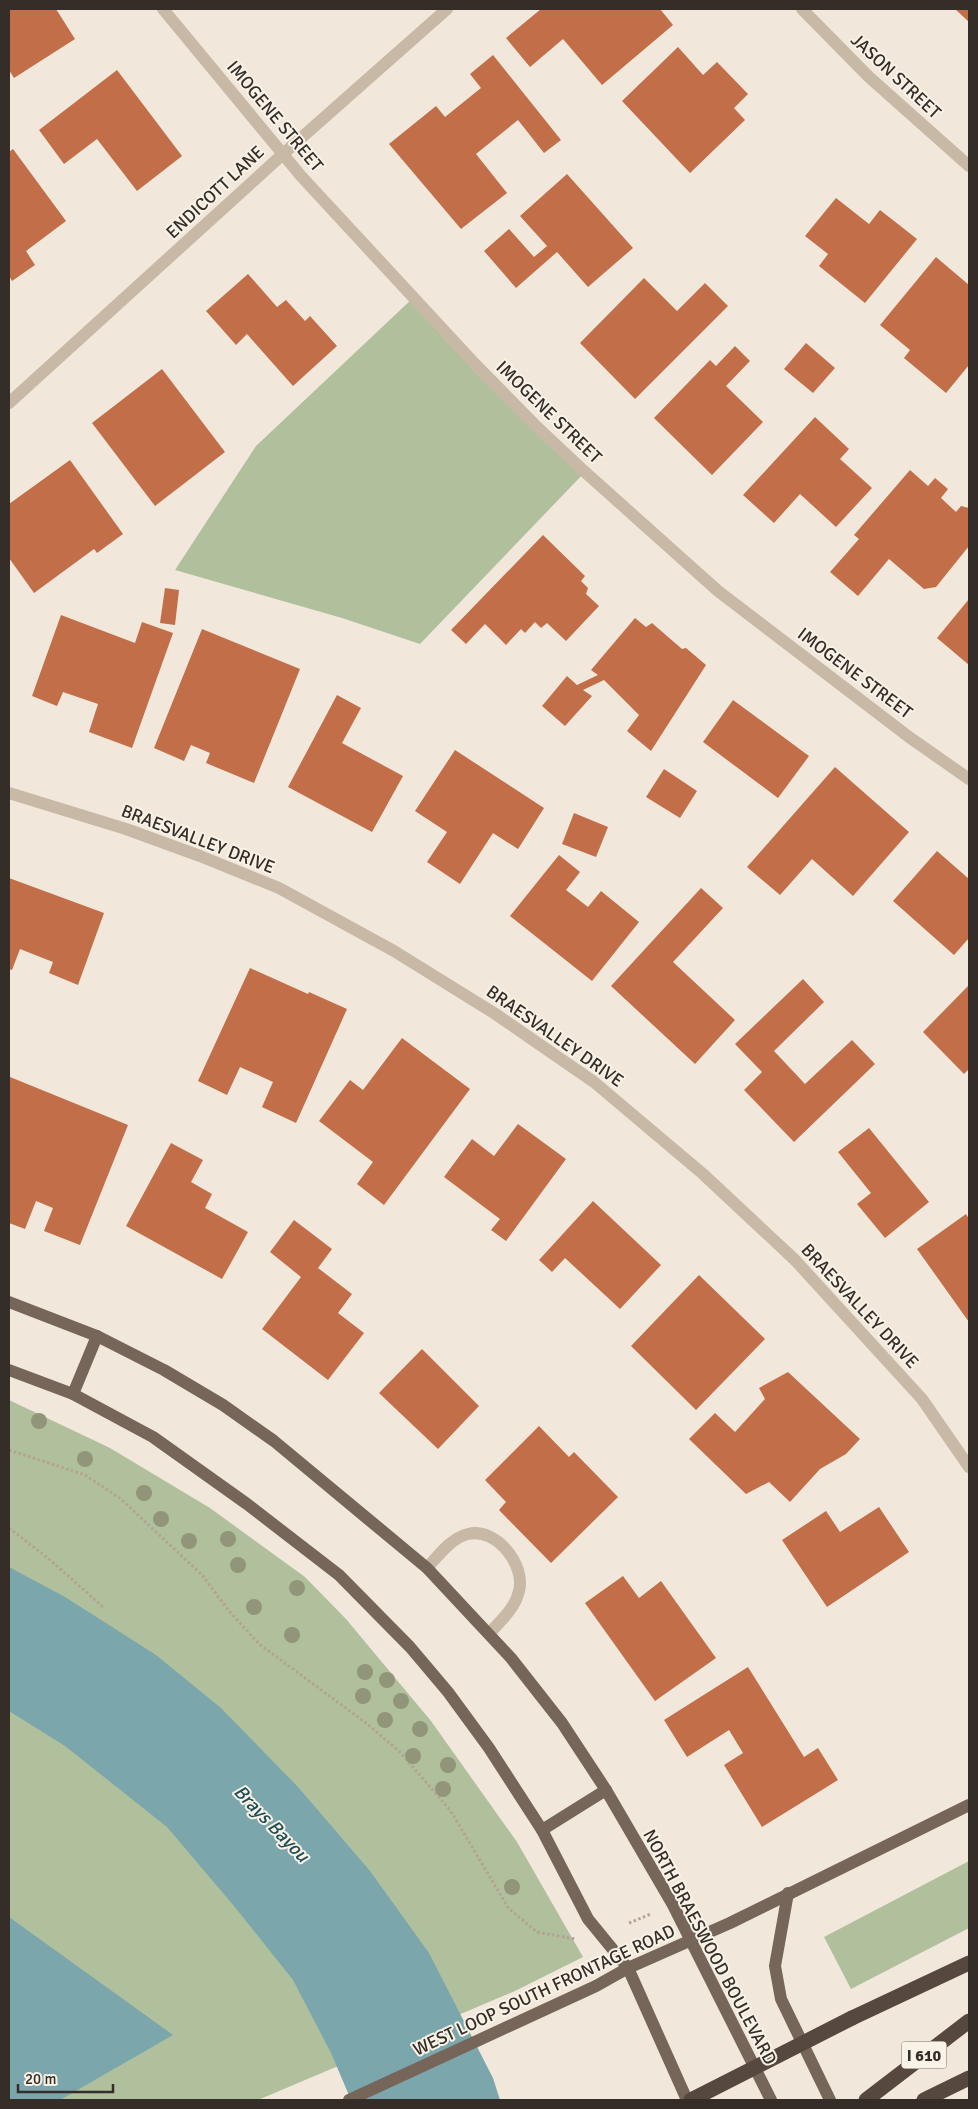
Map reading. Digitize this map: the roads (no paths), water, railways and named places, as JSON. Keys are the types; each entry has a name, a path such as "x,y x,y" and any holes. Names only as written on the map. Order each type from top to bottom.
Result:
{"highway":[{"path":"691,2100 852,2018 969,1962"},
{"name":"I 610","path":"866,2100 969,2021"},
{"path":"924,2100 969,2078"}],"main road":[{"name":"NORTH BRAESWOOD BOULEVARD","path":"9,1302 97,1336 164,1370 223,1404 274,1441 427,1568 511,1658 562,1723 606,1790 691,1941 771,2100"},
{"path":"73,1394 97,1336"},
{"path":"9,1370 73,1394 153,1437 247,1504 339,1575 410,1648 448,1692 489,1748 542,1830 588,1919 628,1968 687,2100"},
{"path":"542,1830 606,1790"},
{"name":"WEST LOOP SOUTH FRONTAGE ROAD","path":"349,2100 596,1986 628,1968 691,1941 969,1805"},
{"path":"788,1893 775,1966 781,1999 830,2100"}],"street":[{"name":"IMOGENE STREET","path":"163,9 283,154 475,364 585,472 718,591 909,737 969,779"},
{"name":"ENDICOTT LANE","path":"9,403 283,154 447,9"},
{"name":"JASON STREET","path":"802,9 869,76 969,166"},
{"name":"BRAESVALLEY DRIVE","path":"9,793 126,829 279,888 402,956 494,1013 594,1082 703,1174 795,1260 922,1399 969,1467"},
{"path":"427,1568 453,1541 467,1534 479,1534 501,1544 512,1558 519,1575 520,1588 509,1612 489,1634"}],"water":[{"name":"Brays Bayou","path":"9,1567 65,1597 156,1655 221,1708 298,1787 370,1871 429,1953 493,2078 500,2100 351,2100 331,2053 293,1980 167,1827 65,1746 9,1711"},
{"path":"9,1917 173,2035 60,2100 9,2100"}]}
